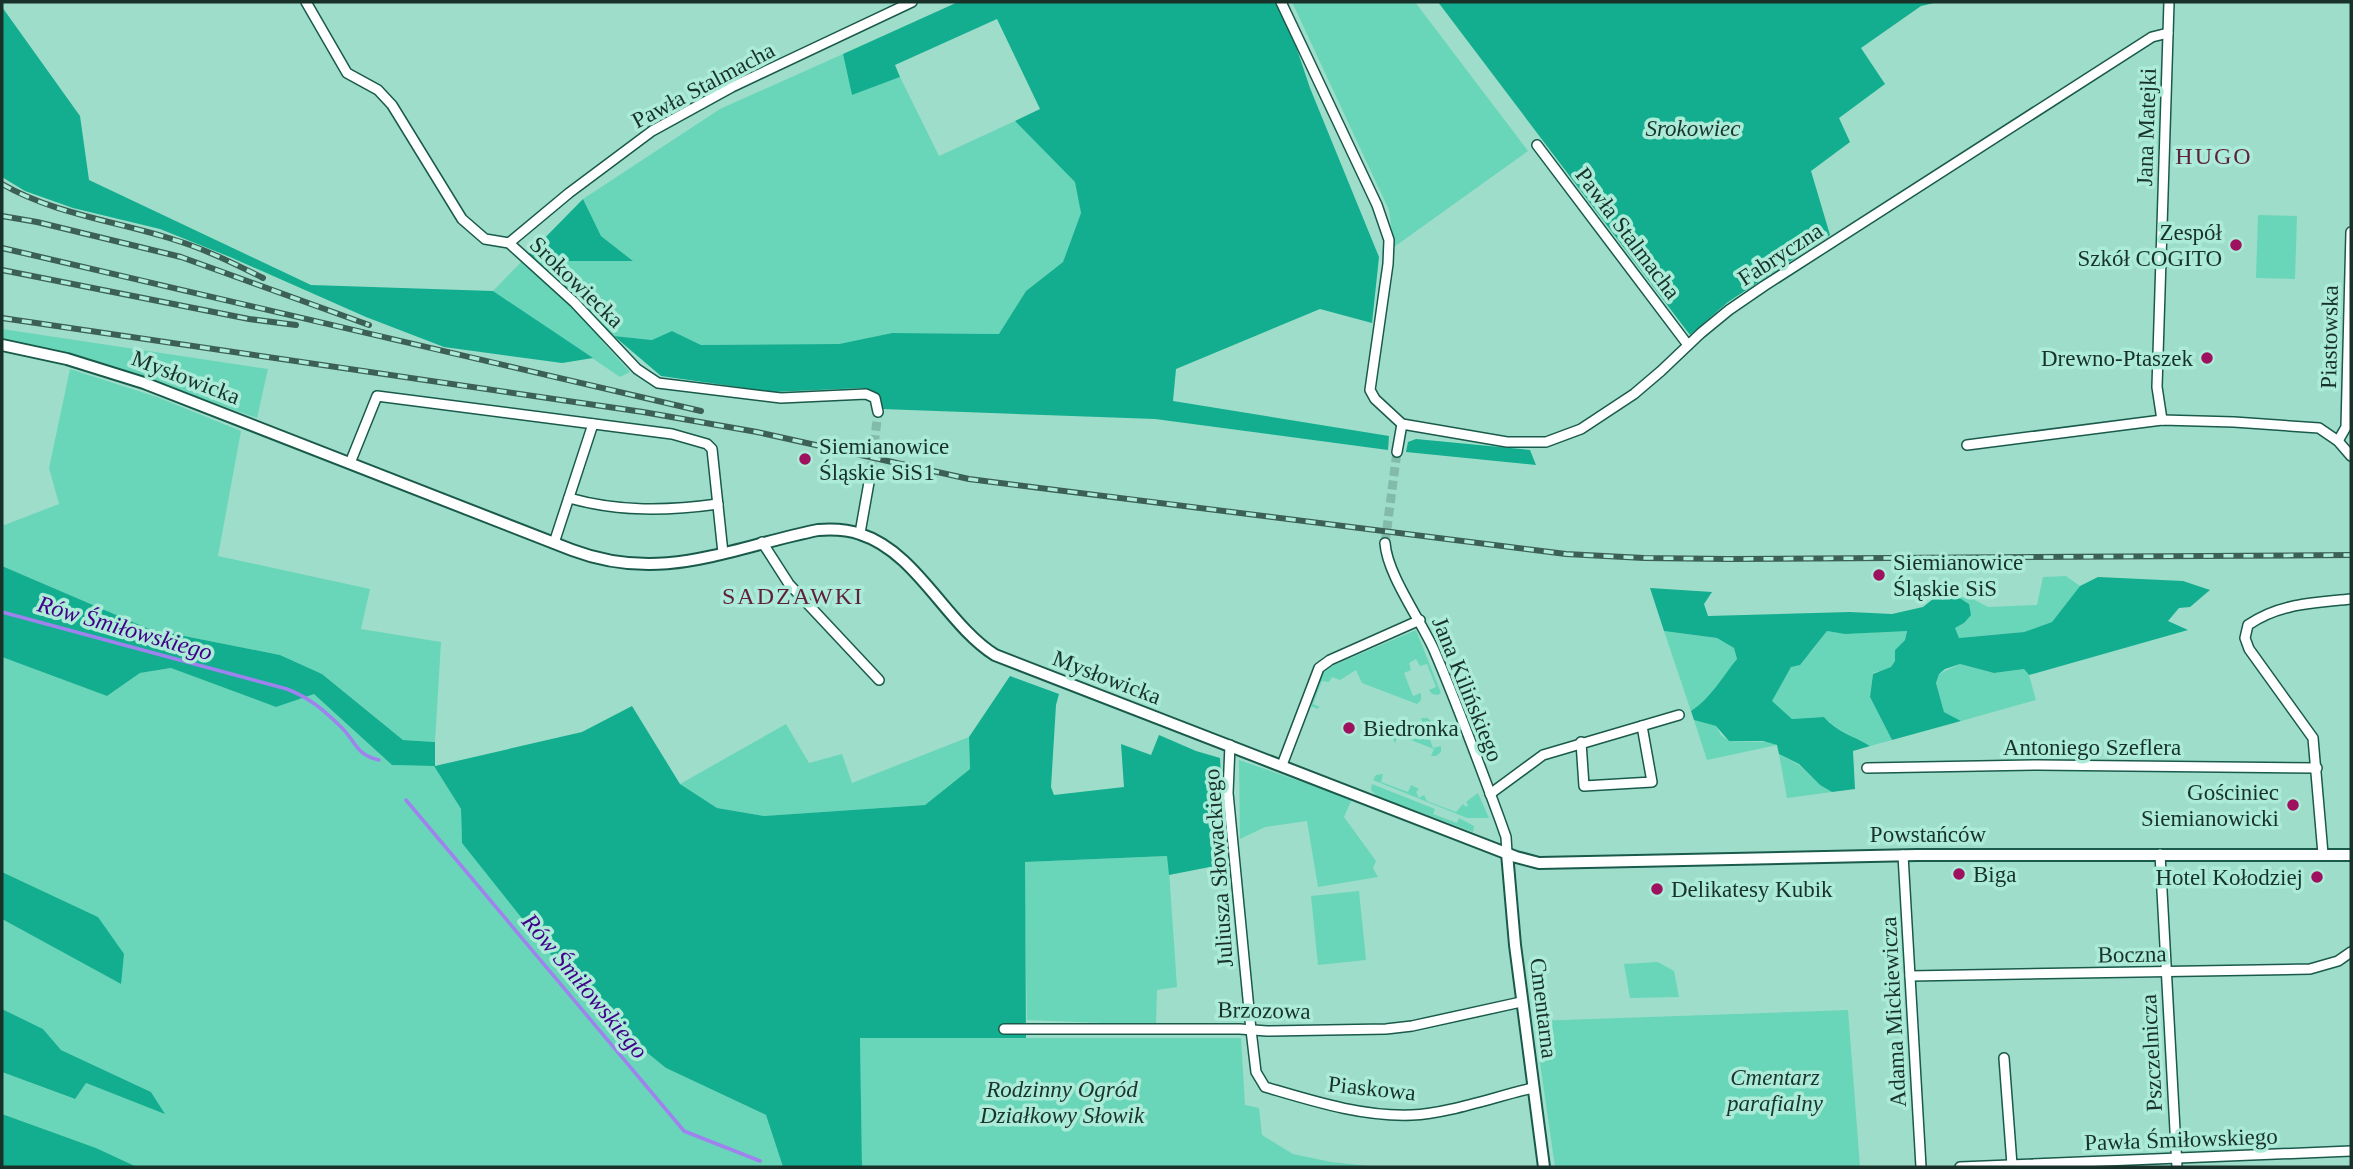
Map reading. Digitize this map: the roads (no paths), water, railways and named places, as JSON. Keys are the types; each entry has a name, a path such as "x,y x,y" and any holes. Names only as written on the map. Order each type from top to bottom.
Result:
{"street":[{"name":"Srokowiecka","path":"306,2 347,73 377,90 392,105 462,219 485,239 509,243 574,302 637,369 658,383 781,398 866,394 875,398 878,412"},
{"name":"Pawła Stalmacha","path":"509,243 569,193 652,131 732,87 912,2"},
{"path":"1281,2 1377,205 1389,240 1370,390 1375,399 1402,424 1397,452"},
{"name":"Jana Matejki","path":"2162,421 2157,387 2169,2"},
{"name":"Fabryczna","path":"1402,424 1507,442 1546,442 1564,437 1647,385 1729,310 1763,286 2152,37 2168,33"},
{"name":"Pawła Stalmacha","path":"1537,145 1688,345"},
{"name":"Piastowska","path":"2337,440 2344,433 2347,423 2351,232"},
{"name":"Mysłowicka","path":"2,345 67,359 122,375 599,559 636,566 673,564 817,530 833,529 860,533 875,540 899,558 974,639 995,656 1507,853"},
{"path":"350,463 377,396 672,434 707,444 712,449 723,553"},
{"path":"1967,445 2162,421 2234,422 2309,427 2329,433 2351,456"},
{"path":"555,543 593,424"},
{"path":"860,533 871,471"},
{"path":"569,498 613,508 671,510 718,504"},
{"path":"762,542 789,584 879,680"},
{"name":"Jana Kilińskiego","path":"1385,543 1386,554 1420,620 1490,794 1506,837 1507,853"},
{"path":"2323,854 2313,738 2249,649 2245,638 2248,625 2263,614 2277,609 2351,599"},
{"path":"1282,765 1319,668 1330,660 1420,620"},
{"path":"1490,794 1543,755 1679,715"},
{"path":"1581,742 1584,786 1652,782 1642,726"},
{"name":"Juliusza Słowackiego","path":"1230,745 1227,793 1251,1030"},
{"name":"Antoniego Szeflera","path":"1867,768 2038,765 2317,768"},
{"name":"Powstańców","path":"1507,853 1539,863 1903,855 2351,855"},
{"name":"Cmentarna","path":"1507,853 1521,1002 1544,1167"},
{"name":"Pszczelnicza","path":"2160,854 2176,1163"},
{"name":"Adama Mickiewicza","path":"1903,855 1922,1167"},
{"name":"Boczna","path":"1910,976 2309,969 2338,961 2351,952"},
{"name":"Brzozowa","path":"1004,1029 1386,1029 1412,1027 1521,1002"},
{"name":"Piaskowa","path":"1251,1030 1256,1072 1265,1087 1343,1108 1412,1115 1533,1088"},
{"path":"2004,1058 2012,1165"},
{"name":"Pawła Śmiłowskiego","path":"1960,1167 2176,1163 2351,1151"}],"waterway":[{"name":"Rów Śmiłowskiego","path":"2,612 287,689 317,706 342,728 365,755 379,760"},
{"name":"Rów Śmiłowskiego","path":"406,800 684,1131 760,1161"}],"tunnel":[{"path":"871,471 878,412"},
{"path":"1385,543 1397,452"}],"railway":[{"path":"2,184 23,195 65,210 186,244 263,278"},
{"path":"2,216 181,257 369,325"},
{"path":"2,248 701,411"},
{"path":"2,270 249,319 296,325"},
{"path":"2,318 643,412 757,432 969,479 1566,554 1728,559 2351,555"}],"place":[{"name":"Zespół Szkół COGITO","path":"2236,245"},
{"name":"Drewno-Ptaszek","path":"2207,358"},
{"name":"Siemianowice Śląskie SiS1","path":"805,459"},
{"name":"Siemianowice Śląskie SiS","path":"1879,575"},
{"name":"Biedronka","path":"1349,728"},
{"name":"Gościniec Siemianowicki","path":"2293,805"},
{"name":"Biga","path":"1959,874"},
{"name":"Hotel Kołodziej","path":"2317,877"},
{"name":"Delikatesy Kubik","path":"1657,889"}],"district":[{"name":"HUGO","path":"2214,156"},
{"name":"SADZAWKI","path":"793,596"}],"park label":[{"name":"Srokowiec","path":"1693,128"},
{"name":"Cmentarz parafialny","path":"1775,1090"},
{"name":"Rodzinny Ogród Działkowy Słowik","path":"1062,1102"}]}
